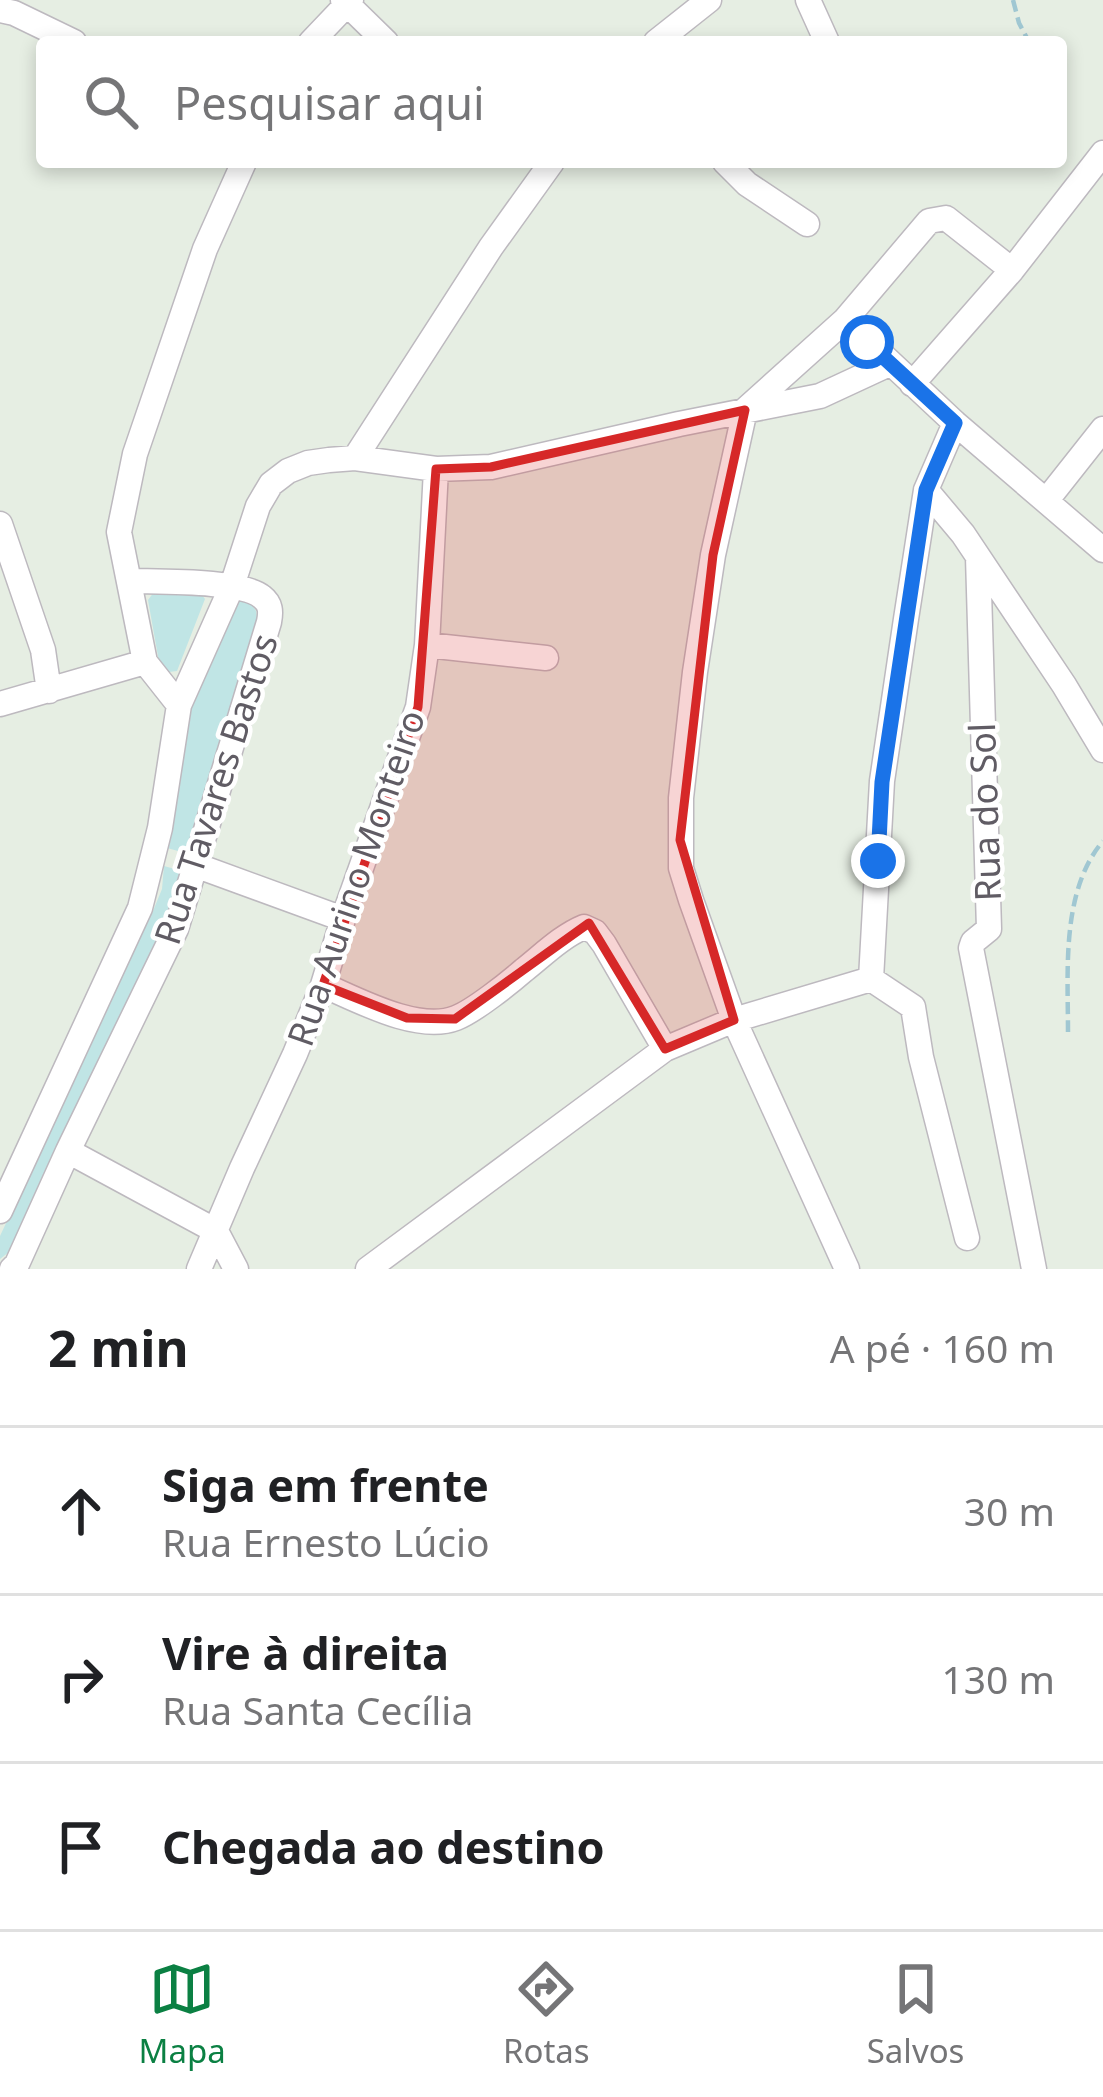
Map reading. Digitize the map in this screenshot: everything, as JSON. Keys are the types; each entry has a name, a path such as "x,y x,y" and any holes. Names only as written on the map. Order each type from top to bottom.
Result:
{"street":[{"path":"664,36 710,0"},
{"path":"808,0 824,36"},
{"path":"316,36 346,1 380,36"},
{"path":"0,10 62,36"},
{"path":"912,384 1012,270 1103,153"},
{"path":"178,705 146,662 119,532 135,454 205,249 241,168"},
{"path":"355,458 478,266 548,168"},
{"path":"731,168 807,224"},
{"path":"848,1269 734,1020 681,868 681,798 712,555 745,410 845,320 922,228 946,218 1012,270"},
{"path":"845,320 955,423 1103,550"},
{"path":"232,586 258,506 271,484 308,463 355,458 436,469 491,467 820,396 889,364"},
{"path":"871,979 882,782 926,490 955,423"},
{"path":"1046,501 1103,429"},
{"name":"Rua Aurino Monteiro","path":"199,1269 323,985 418,707 427,645 436,469"},
{"path":"926,490 978,557 1103,750"},
{"path":"0,524 43,650 49,691"},
{"name":"Rua do Sol","path":"978,557 989,929 971,948 1034,1269"},
{"name":"Rua Tavares Bastos","path":"12,1269 176,929 269,622 271,610 258,593 232,586 130,581"},
{"name":"Rua Tavares Bastos","path":"0,1211 140,908 160,828 178,705 232,586"},
{"path":"427,645 546,658"},
{"path":"0,704 146,662"},
{"path":"195,865 343,919"},
{"path":"323,985 406,1018 455,1019 568,935 590,928 665,1049"},
{"path":"368,1269 665,1049 734,1020 871,979"},
{"path":"871,979 913,1007 967,1238"},
{"path":"68,1151 216,1231 236,1269"}],"path":[{"path":"1013,0 1026,36"},
{"path":"1068,1032 1076,895 1103,841"}],"highlighted area":[{"path":"745,410 713,555 680,840 734,1020 665,1049 589,923 455,1019 407,1018 323,985 418,707 436,469 491,467"}],"shaded area":[{"path":"154,592 201,594 205,599 177,671 161,673 148,600"},
{"path":"231,599 249,600 258,624 189,854 167,848 180,734"},
{"path":"164,866 182,871 160,941 9,1252 0,1259 0,1236 153,911"}],"route":[{"path":"867,342 955,423 926,490 882,782 878,861"}]}
